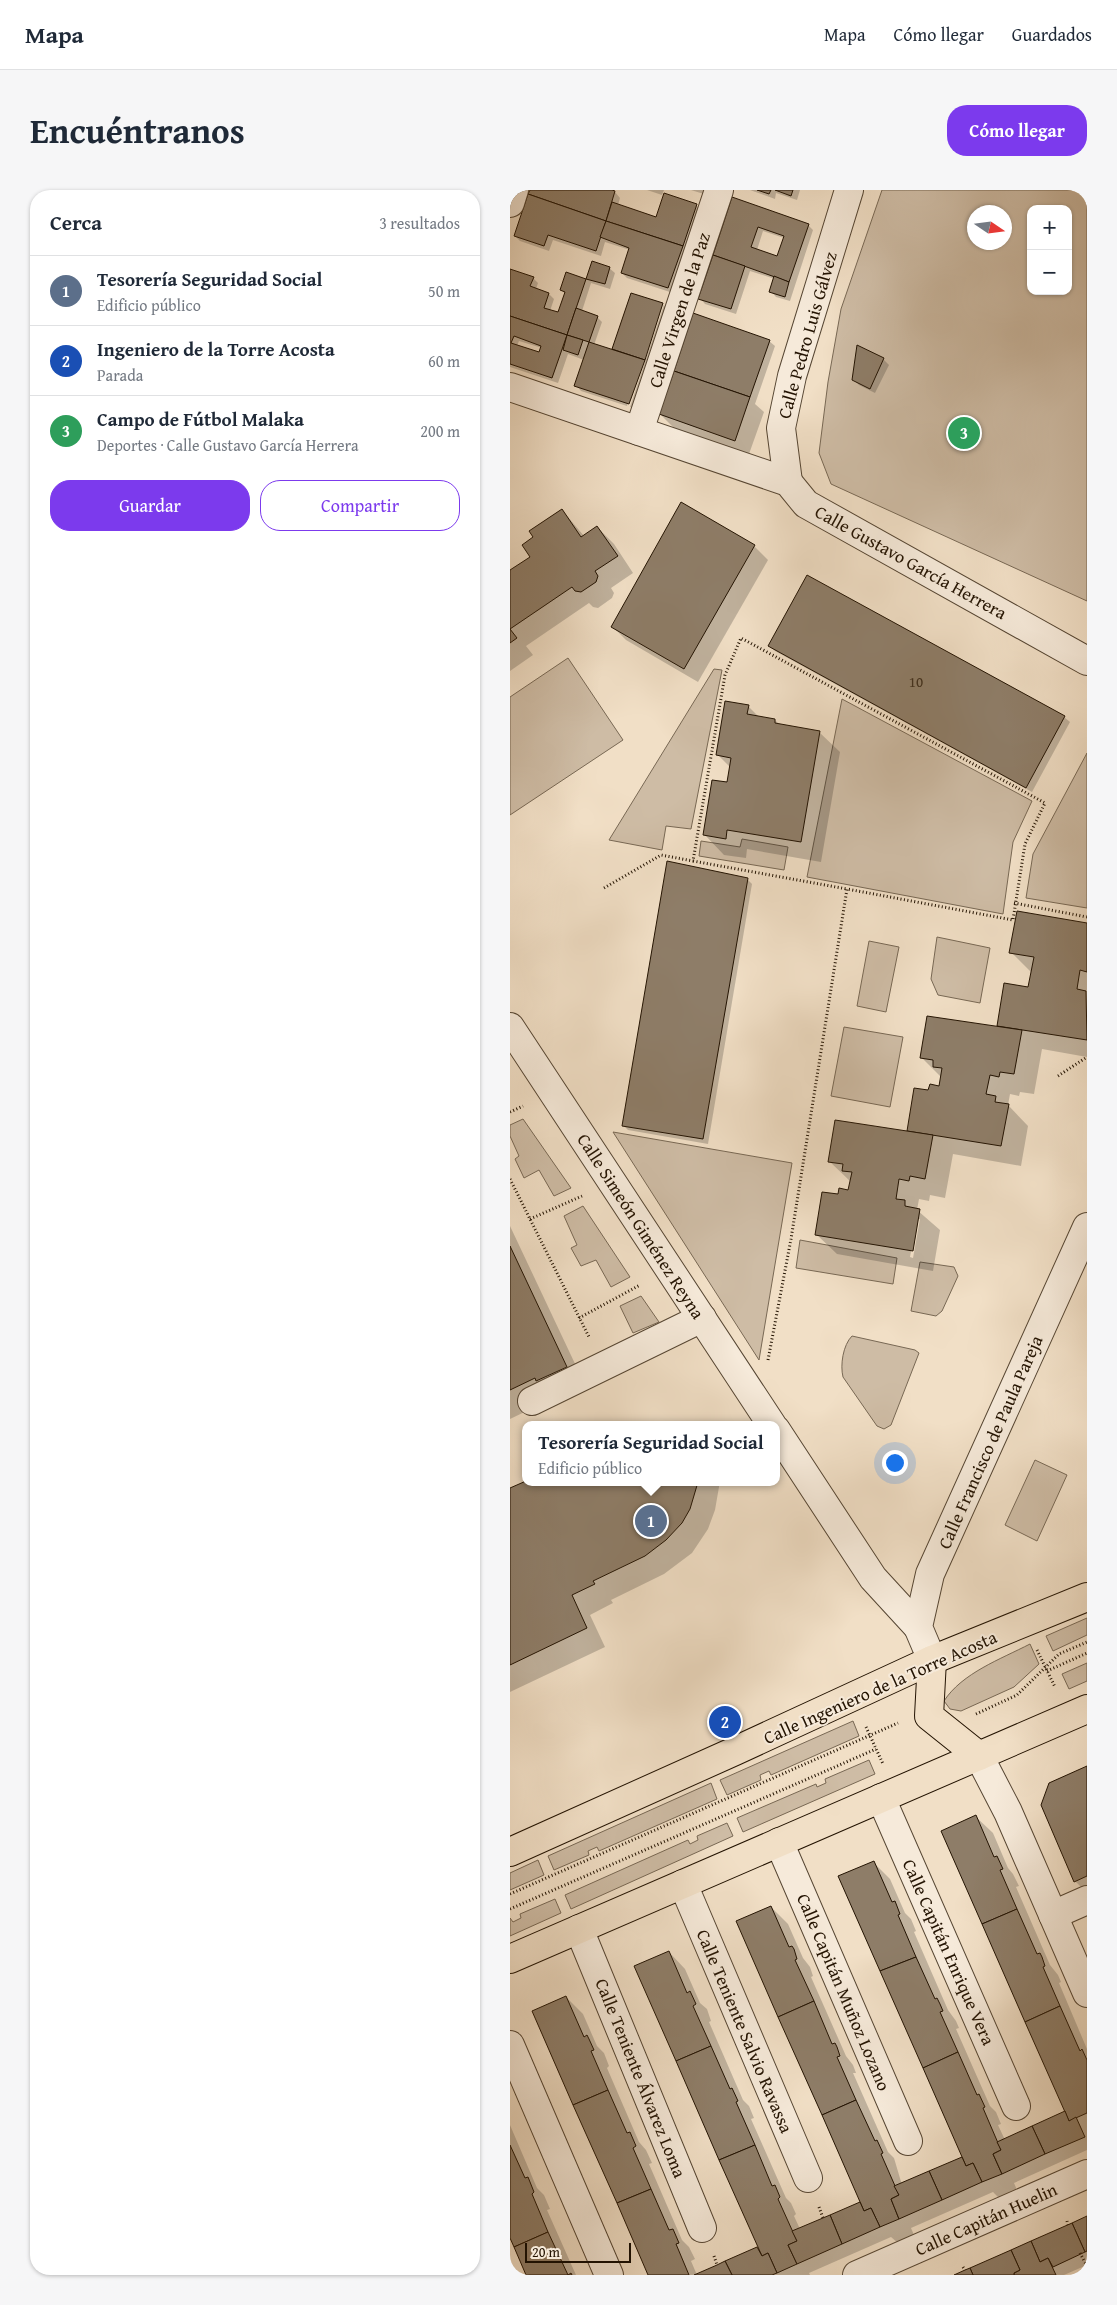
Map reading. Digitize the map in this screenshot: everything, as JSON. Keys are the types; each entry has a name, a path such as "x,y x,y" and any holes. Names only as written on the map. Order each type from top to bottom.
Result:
{"main road":[{"name":"Calle Ingeniero de la Torre Acosta","path":"510,1852 932,1660 1087,1597"},
{"path":"932,1660 930,1716 979,1756"},
{"path":"510,1959 1087,1709"}],"street":[{"path":"510,203 514,190"},
{"name":"Calle Virgen de la Paz","path":"639,431 719,190"},
{"name":"Calle Pedro Luis Gálvez","path":"788,482 781,428 790,384 850,190"},
{"path":"510,387 788,482"},
{"name":"Calle Gustavo García Herrera","path":"788,482 806,504 1087,661"},
{"name":"Calle Simeón Giménez Reyna","path":"513,1036 769,1421"},
{"name":"Calle Francisco de Paula Pareja","path":"918,1628 930,1574 1087,1227"},
{"path":"532,1401 702,1318"},
{"path":"780,1436 873,1578 918,1628 932,1660"},
{"path":"979,1756 1008,1812 1087,1993"},
{"name":"Calle Capitán Enrique Vera","path":"881,1798 1016,2106"},
{"name":"Calle Capitán Muñoz Lozano","path":"779,1842 908,2141"},
{"name":"Calle Teniente Salvio Ravassa","path":"683,1884 808,2178"},
{"path":"1053,1915 1087,1900"},
{"name":"Calle Teniente Álvarez Loma","path":"580,1929 702,2228"},
{"path":"510,2045 609,2275"},
{"name":"Calle Capitán Huelin","path":"857,2275 1087,2174"}],"path":[{"path":"604,888 661,855 847,890 1013,920 1014,903 1025,844 1045,803 742,638 724,675 693,861"},
{"path":"768,1362 791,1239 847,890"},
{"path":"1014,903 1087,916"},
{"path":"1058,1076 1087,1057"},
{"path":"510,1112 517,1109"},
{"path":"510,1179 590,1338"},
{"path":"530,1219 578,1199"},
{"path":"579,1318 636,1287"},
{"path":"510,1894 905,1720 942,1725 959,1722 1017,1695 1046,1669 1059,1654 1087,1642"},
{"path":"1034,1643 1058,1693"},
{"path":"1046,1669 1087,1653"},
{"path":"864,1723 886,1770"},
{"path":"510,1909 876,1749"},
{"path":"1080,2253 1087,2266"}],"shaded area":[{"path":"882,190 1087,190 1087,601 831,484 819,453 828,382 841,309"},
{"path":"568,658 623,740 510,815 510,697"},
{"path":"714,669 722,670 691,829 666,826 662,850 609,840"},
{"path":"842,699 1032,801 1013,842 1003,914 807,877"},
{"path":"1087,753 1087,908 1026,898 1033,854"},
{"path":"742,839 788,847 784,870 699,856 701,841 740,847"},
{"path":"937,937 990,948 980,1003 938,995 931,979"},
{"path":"869,941 899,947 886,1012 857,1006"},
{"path":"844,1027 903,1037 890,1107 831,1096"},
{"path":"523,1119 571,1188 554,1196 539,1170 524,1178 515,1159 519,1156 510,1136 510,1125"},
{"path":"613,1132 792,1163 759,1360"},
{"path":"583,1206 630,1277 611,1287 596,1260 581,1266 571,1248 577,1245 564,1216"},
{"path":"800,1240 897,1258 893,1284 796,1268"},
{"path":"920,1262 954,1267 958,1276 942,1311 936,1316 911,1311"},
{"path":"641,1296 659,1322 633,1333 620,1306"},
{"path":"852,1336 915,1350 919,1353 891,1425 884,1429 877,1426 843,1377 843,1355 846,1345"},
{"path":"1035,1460 1067,1475 1037,1541 1005,1525"},
{"path":"1087,1618 1087,1635 1053,1651 1046,1636"},
{"path":"1030,1644 1039,1664 1014,1687 961,1711 950,1709 944,1701 961,1682 971,1675"},
{"path":"1087,1663 1087,1681 1069,1689 1062,1674"},
{"path":"853,1721 859,1736 771,1775 769,1771 760,1775 761,1780 727,1795 720,1780"},
{"path":"869,1760 875,1774 743,1832 737,1818 816,1784 817,1787 826,1783 825,1779"},
{"path":"711,1783 717,1799 599,1851 597,1847 588,1851 589,1855 554,1870 548,1856"},
{"path":"727,1823 733,1836 571,1909 565,1895 688,1840 690,1844 698,1840 697,1836"},
{"path":"538,1860 544,1875 510,1890 510,1873"},
{"path":"555,1899 561,1913 510,1936 510,1918 513,1922 521,1918 520,1914"}],"building":[{"path":"530,190 615,191 606,221 528,194"},
{"path":"757,190 771,190 769,194"},
{"path":"775,190 793,190 791,196"},
{"path":"664,193 697,204 683,246 606,221 612,202 656,217"},
{"path":"528,194 606,221 596,251 548,235 544,246 514,236"},
{"path":"732,197 809,224 789,282 713,255","holes":["758,227 784,236 777,256 751,247"]},
{"path":"606,221 683,246 668,288 621,273 629,248 600,237"},
{"path":"713,255 745,266 731,309 698,299"},
{"path":"592,261 610,267 605,284 586,279"},
{"path":"510,269 534,277 530,286 549,293 544,308 558,312 565,292 560,290 566,272 586,279 567,335 510,316"},
{"path":"774,276 789,282 785,297 769,292"},
{"path":"631,293 663,303 645,360 612,349"},
{"path":"576,308 598,316 589,342 567,335"},
{"path":"693,313 770,340 750,397 674,371"},
{"path":"510,316 567,335 552,378 510,364","holes":["514,336 541,346 539,352 511,343"]},
{"path":"567,335 583,340 578,355 563,350"},
{"path":"589,342 645,360 629,404 574,386"},
{"path":"857,345 884,358 870,389 852,380"},
{"path":"674,371 750,397 735,441 659,414"},
{"path":"681,502 755,545 684,669 611,627"},
{"path":"562,509 581,537 597,526 618,556 595,571 598,576 596,582 581,592 575,591 572,587 510,629 510,570 530,557 522,545 533,537 529,531"},
{"path":"807,575 1065,716 1026,788 768,646"},
{"path":"510,629 517,638 510,643"},
{"path":"725,701 749,705 747,714 775,719 775,723 820,731 801,842 727,830 726,839 703,835 712,780 727,782 731,758 716,755"},
{"path":"667,861 748,878 703,1139 622,1126"},
{"path":"1017,911 1087,923 1087,972 1080,970 1077,989 1086,991 1087,1040 997,1026 1004,983 1028,987 1034,957 1009,953"},
{"path":"927,1016 1022,1030 1014,1074 1000,1072 999,1077 990,1075 986,1094 996,1096 995,1102 1009,1104 1001,1146 907,1131 914,1088 928,1090 930,1084 939,1086 942,1068 933,1067 933,1060 920,1058"},
{"path":"835,1120 933,1135 925,1179 910,1176 909,1181 899,1179 896,1199 905,1200 905,1206 920,1209 913,1251 815,1235 822,1192 838,1194 839,1188 848,1190 852,1172 842,1171 843,1164 828,1162"},
{"path":"510,1246 567,1367 536,1381 535,1378 510,1390"},
{"path":"522,1483 522,1486 697,1486 690,1509 682,1523 666,1540 645,1556 593,1581 595,1584 572,1595 587,1628 510,1665 510,1488"},
{"path":"1087,1766 1087,1876 1074,1882 1041,1805 1049,1783"},
{"path":"976,1815 994,1857 997,1856 1003,1869 1000,1870 1017,1909 982,1924 941,1831"},
{"path":"874,1861 892,1902 895,1901 900,1914 898,1915 916,1957 880,1971 838,1876"},
{"path":"771,1906 789,1947 792,1946 794,1949 797,1959 795,1960 814,2001 778,2017 736,1921"},
{"path":"1017,1909 1037,1954 1040,1953 1042,1957 1045,1966 1043,1967 1060,2006 1025,2022 982,1924"},
{"path":"669,1951 687,1993 690,1991 696,2004 693,2006 711,2046 676,2061 634,1966"},
{"path":"916,1957 935,1999 937,1998 940,2004 943,2011 940,2012 958,2052 923,2068 880,1971"},
{"path":"566,1996 584,2037 587,2035 594,2050 591,2051 608,2090 573,2105 532,2011"},
{"path":"814,2001 832,2044 835,2043 837,2047 840,2056 837,2057 856,2100 822,2115 778,2017"},
{"path":"1060,2006 1080,2051 1082,2049 1087,2060 1087,2113 1069,2121 1025,2022"},
{"path":"711,2046 730,2089 732,2088 738,2101 736,2102 755,2145 719,2160 676,2061"},
{"path":"958,2052 977,2095 979,2094 985,2107 983,2108 1001,2150 993,2154 1002,2174 982,2182 973,2163 966,2166 923,2068"},
{"path":"608,2090 627,2133 630,2132 636,2146 633,2148 651,2189 617,2203 573,2105"},
{"path":"856,2100 875,2141 877,2140 883,2153 881,2154 899,2195 891,2199 899,2219 880,2227 871,2208 864,2211 822,2115"},
{"path":"1065,2111 1069,2121 1076,2117 1085,2137 1045,2154 1032,2126"},
{"path":"1032,2126 1045,2154 1002,2174 993,2154 1001,2150 997,2142"},
{"path":"510,2145 525,2178 528,2177 534,2192 532,2194 548,2232 514,2247 510,2238"},
{"path":"755,2145 772,2186 775,2185 780,2197 778,2199 797,2241 788,2245 797,2264 777,2273 768,2253 762,2256 719,2160"},
{"path":"962,2157 966,2166 973,2163 982,2182 942,2200 929,2171"},
{"path":"929,2171 942,2200 899,2219 891,2199 899,2195 894,2186"},
{"path":"651,2189 669,2230 673,2229 679,2243 676,2244 689,2275 648,2275 617,2203"},
{"path":"860,2202 864,2211 871,2208 880,2227 842,2244 830,2215"},
{"path":"830,2215 842,2244 797,2264 788,2245 797,2241 792,2231"},
{"path":"1087,2216 1087,2251 1085,2252 1072,2223"},
{"path":"1072,2223 1085,2252 1053,2267 1048,2258 1040,2262 1031,2241"},
{"path":"548,2232 568,2275 526,2275 514,2247"},
{"path":"1031,2241 1040,2262 1048,2258 1056,2275 1014,2275 1014,2273 1020,2270 1011,2250"},
{"path":"757,2247 762,2256 768,2253 777,2273 772,2275 732,2275 725,2261"},
{"path":"1011,2250 1020,2270 1014,2273 1014,2275 973,2275 970,2268"},
{"path":"725,2261 732,2275 694,2275 717,2265"},
{"path":"970,2268 973,2275 954,2275 965,2270"}],"place":[{"name":"Campo de Fútbol Malaka","path":"964,433"},
{"name":"Tesorería Seguridad Social","path":"651,1521"},
{"name":"Ingeniero de la Torre Acosta","path":"725,1722"}]}
